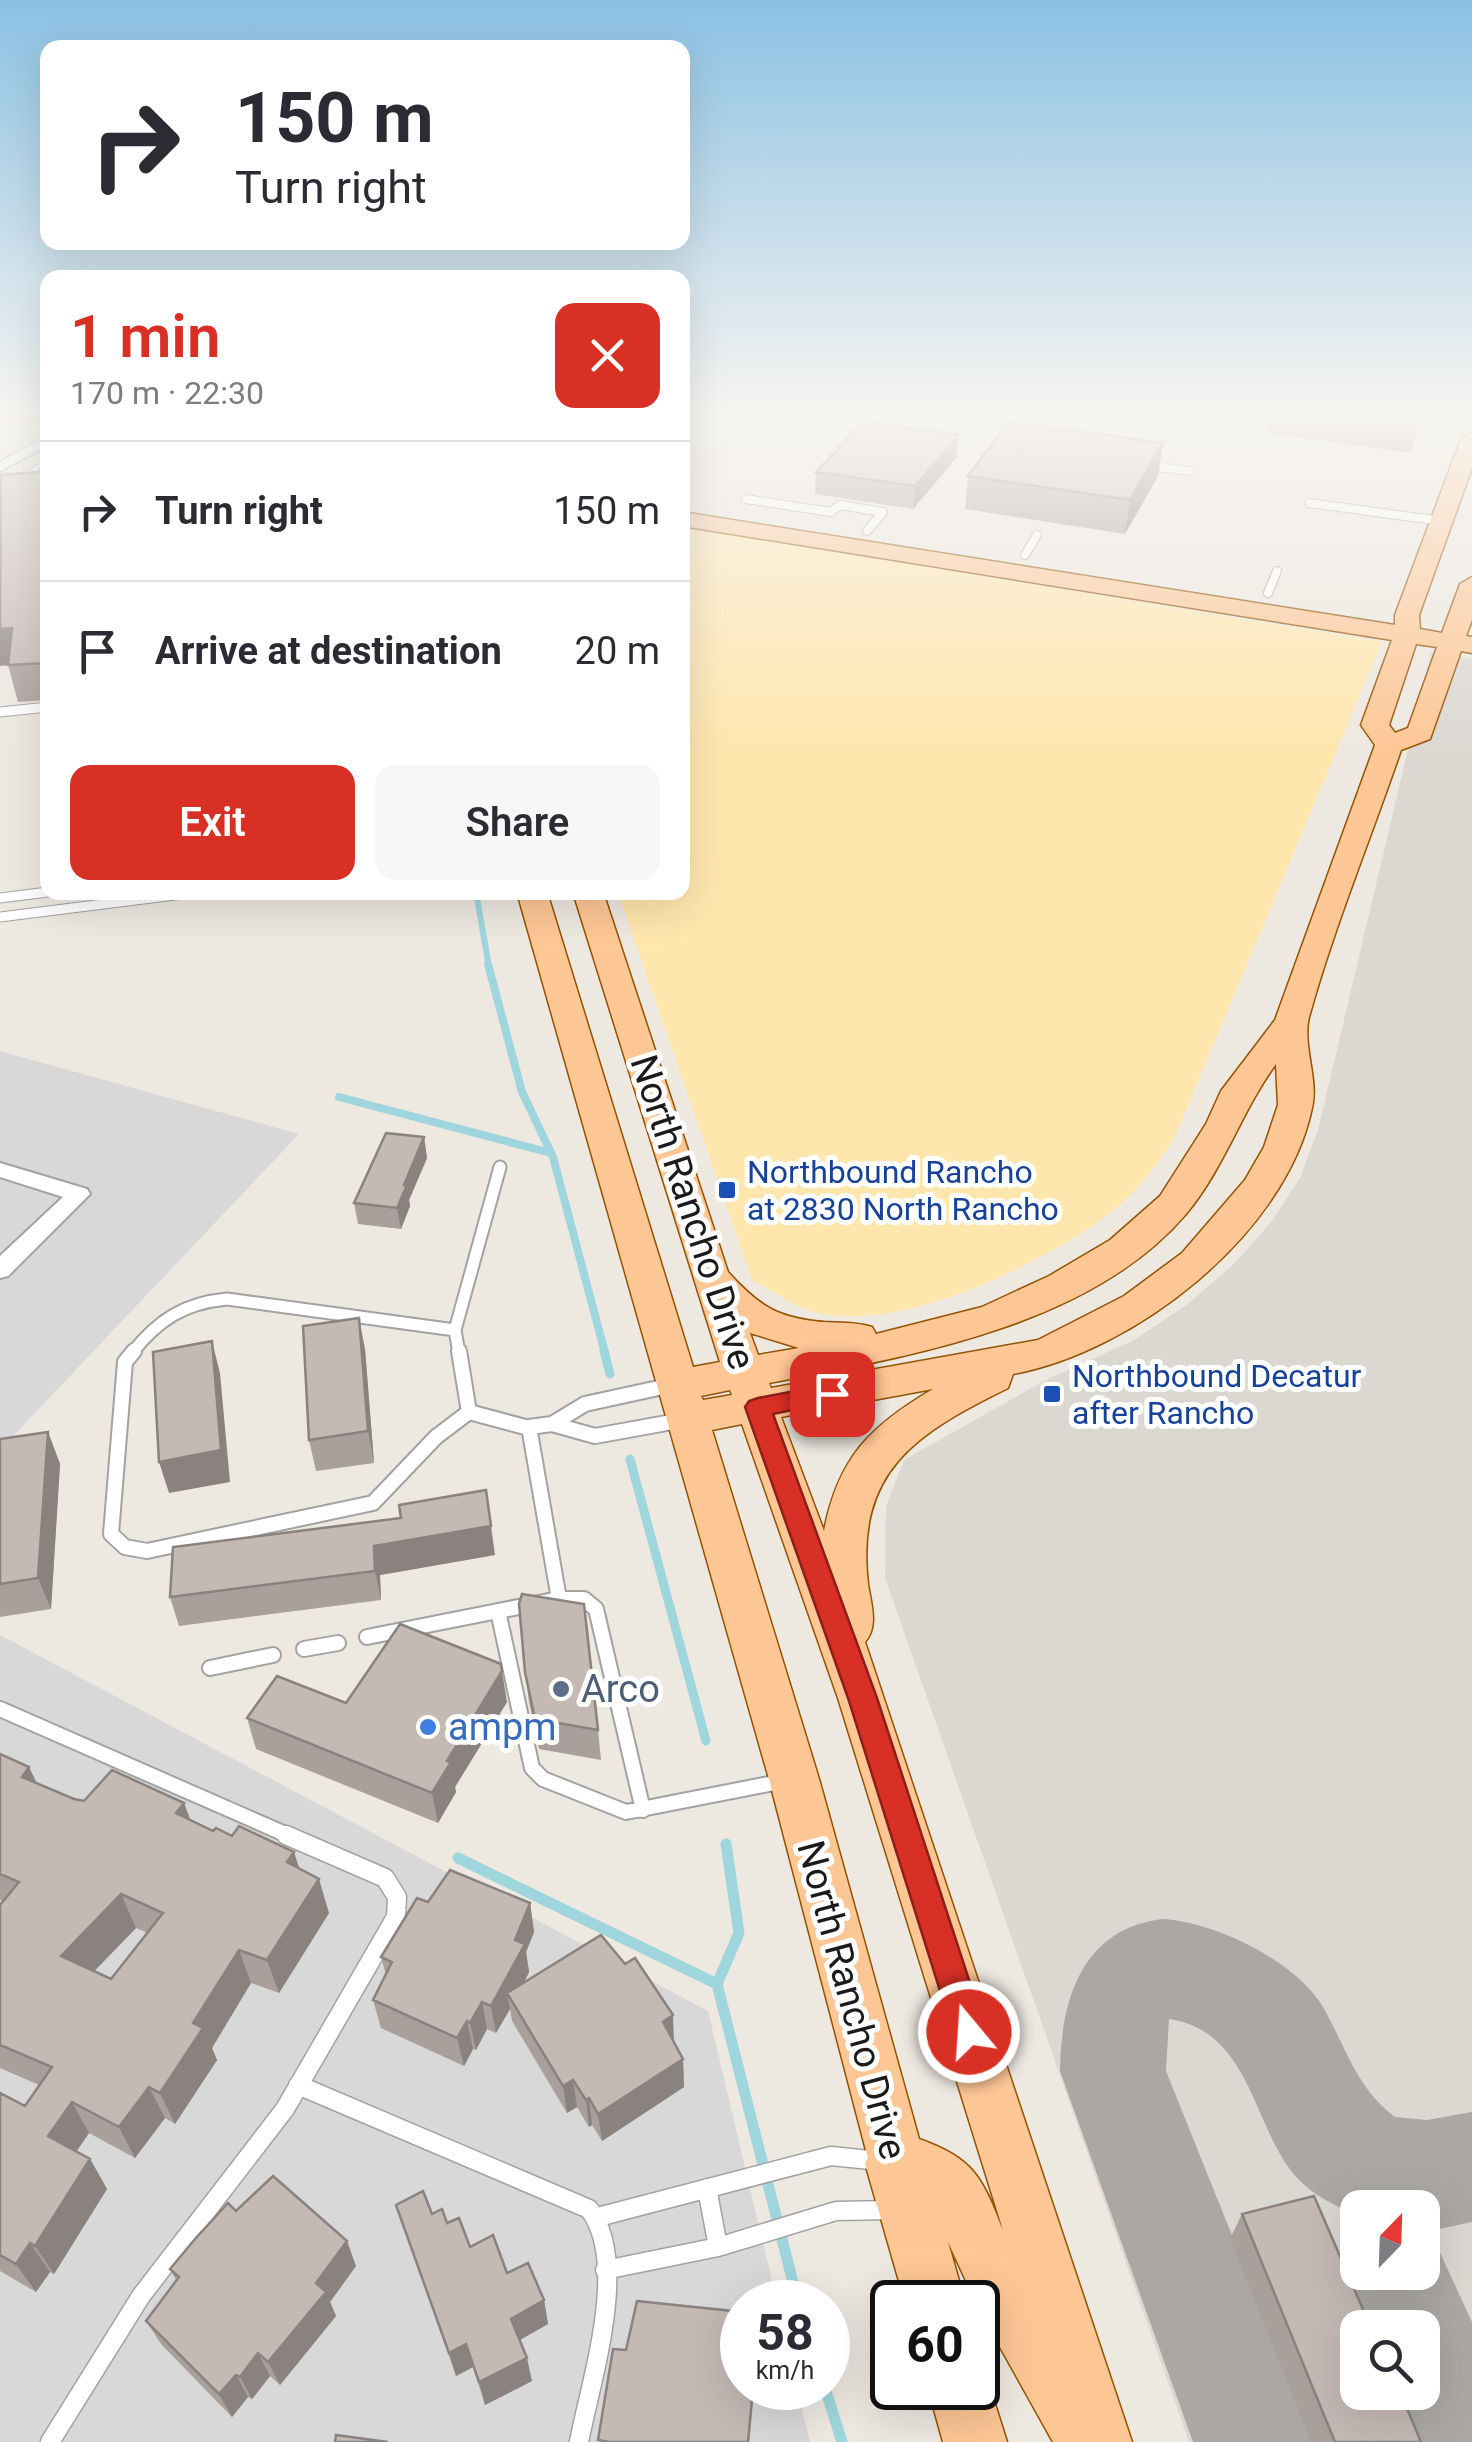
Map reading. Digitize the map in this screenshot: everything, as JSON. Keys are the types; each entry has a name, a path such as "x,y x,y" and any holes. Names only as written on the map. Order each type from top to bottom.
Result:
{"main road":[{"path":"716,524 1463,634"},
{"path":"820,524 1031,545 1272,582 1407,625"},
{"path":"1389,745 1375,725 1441,524"},
{"path":"751,1390 894,1344 994,1318 1063,1286 1124,1249 1173,1205 1224,1124 1238,1090 1292,1022 1389,745 1420,733 1463,634 1472,584"},
{"name":"North Rancho Drive","path":"534,900 794,1779 929,2280"},
{"name":"North Rancho Drive","path":"591,900 710,1276 862,1698 1100,2442"},
{"path":"862,1698 846,1597 851,1504 868,1461 890,1435 915,1417 1138,1306 1196,1262 1241,1214 1282,1148 1296,1105 1292,1022"},
{"path":"710,1276 740,1311 756,1318 820,1337 864,1336 894,1344"},
{"path":"682,1402 1047,1353"},
{"path":"901,2186 914,2164 951,2186 964,2204 978,2244 1087,2442"},
{"path":"966,2410 975,2442"}],"street":[{"path":"0,1170 79,1194 0,1270"}],"lane":[{"path":"866,531 872,524"},
{"path":"0,712 40,709"},
{"path":"0,898 40,893"},
{"path":"0,917 135,900"},
{"path":"468,1412 455,1330 500,1167"},
{"path":"455,1330 227,1299 203,1301 174,1312 150,1331 125,1362 111,1534 125,1548 147,1551 372,1503 436,1437 468,1412"},
{"path":"552,1424 594,1436 682,1402"},
{"path":"468,1412 529,1428 552,1424 585,1404 682,1402"},
{"path":"529,1428 559,1599"},
{"path":"368,1637 559,1599 579,1597 590,1601 596,1609 643,1810"},
{"path":"498,1611 532,1768 543,1779 626,1812 794,1779"},
{"path":"304,1649 338,1643"},
{"path":"210,1668 273,1655"},
{"path":"0,1710 385,1878 398,1897 396,1917 298,2086 238,2174 141,2296 50,2442"},
{"path":"298,2086 585,2204 598,2218 607,2247 579,2442"},
{"path":"598,2218 830,2156 901,2186"},
{"path":"605,2270 718,2248 901,2186"},
{"path":"707,2188 718,2248"}],"shaded area":[{"path":"1431,652 1472,659 1472,2442 1189,2442 885,1578 886,1506 904,1460 1044,1381 1134,1340 1189,1303 1235,1263 1272,1221 1300,1178 1318,1130"},
{"path":"0,1051 299,1134 0,1450"},
{"path":"0,1635 708,2011 772,2280 720,2280 720,2410 802,2410 810,2442 0,2442"}],"sand":[{"path":"690,528 1382,642 1173,1141 1141,1184 1101,1220 1039,1258 964,1292 924,1305 885,1314 848,1316 814,1312 752,1280 620,900 690,900"}],"building":[{"path":"1,524 40,524 40,663 8,665 12,628 0,629"},
{"path":"386,1133 424,1137 397,1208 354,1203"},
{"path":"359,1318 368,1431 309,1440 303,1326"},
{"path":"212,1341 221,1450 159,1462 153,1352"},
{"path":"48,1432 38,1578 0,1584 0,1439"},
{"path":"486,1490 491,1526 374,1546 375,1571 170,1597 173,1547 401,1518 399,1505"},
{"path":"522,1594 584,1604 598,1730 535,1719 525,1672 519,1604"},
{"path":"400,1624 501,1664 502,1671 432,1793 247,1718 277,1676 346,1703"},
{"path":"0,1754 29,1767 22,1777 84,1801 112,1770 184,1803 176,1813 213,1831 216,1828 232,1836 239,1826 294,1852 287,1862 319,1879 267,1960 239,1950 193,2023 203,2028 160,2093 149,2087 119,2127 72,2102 48,2136 90,2159 35,2246 30,2243 16,2264 0,2255 0,2093 25,2106 52,2067 0,2045 0,1905 19,1882 0,1874","holes":["121,1894 163,1913 111,1979 61,1956"]},
{"path":"450,1870 530,1903 515,1940 525,1944 491,2006 482,2002 457,2038 373,2000 392,1962 381,1957 417,1898 428,1902"},
{"path":"601,1935 625,1964 635,1958 673,2015 663,2022 683,2059 598,2114 573,2080 563,2086 507,1993"},
{"path":"273,2176 347,2241 316,2283 326,2292 268,2362 258,2353 240,2377 236,2375 219,2394 146,2321 179,2277 170,2269 195,2239 228,2203 236,2211"},
{"path":"423,2191 432,2214 442,2209 447,2223 459,2218 470,2247 493,2235 507,2273 528,2263 544,2300 511,2319 527,2358 479,2382 466,2344 449,2353 396,2205"},
{"path":"1314,2196 1340,2256 1340,2290 1355,2290 1363,2310 1340,2310 1340,2410 1408,2410 1421,2442 1335,2442 1242,2214"},
{"path":"637,2301 720,2310 720,2410 751,2410 748,2442 598,2440 613,2349 626,2350"},
{"path":"336,2435 388,2442 335,2442"}],"waterway":[{"path":"477,900 489,967"},
{"path":"488,964 522,1092 553,1157 605,1353"},
{"path":"339,1097 551,1153"},
{"path":"604,1351 610,1374"},
{"path":"630,1459 706,1741"},
{"path":"717,1984 739,1933 726,1844"},
{"path":"458,1858 717,1984"},
{"path":"717,1984 792,2280"},
{"path":"832,2410 842,2442"}],"taxiway":[{"path":"1254,2442 1113,2071 1118,2013 1129,1988 1150,1971 1170,1969 1214,1983 1249,2003 1284,2042 1330,2132 1370,2165 1412,2176 1472,2167"},
{"path":"1398,2290 1407,2310"},
{"path":"1440,2386 1465,2442"}],"place":[{"name":"Northbound Rancho at 2830 North Rancho","path":"727,1190"},
{"name":"Northbound Decatur after Rancho","path":"1052,1394"},
{"name":"Arco","path":"561,1689"},
{"name":"ampm","path":"428,1727"}],"route":[{"path":"832,1394 758,1407 862,1698 969,2032"}]}
